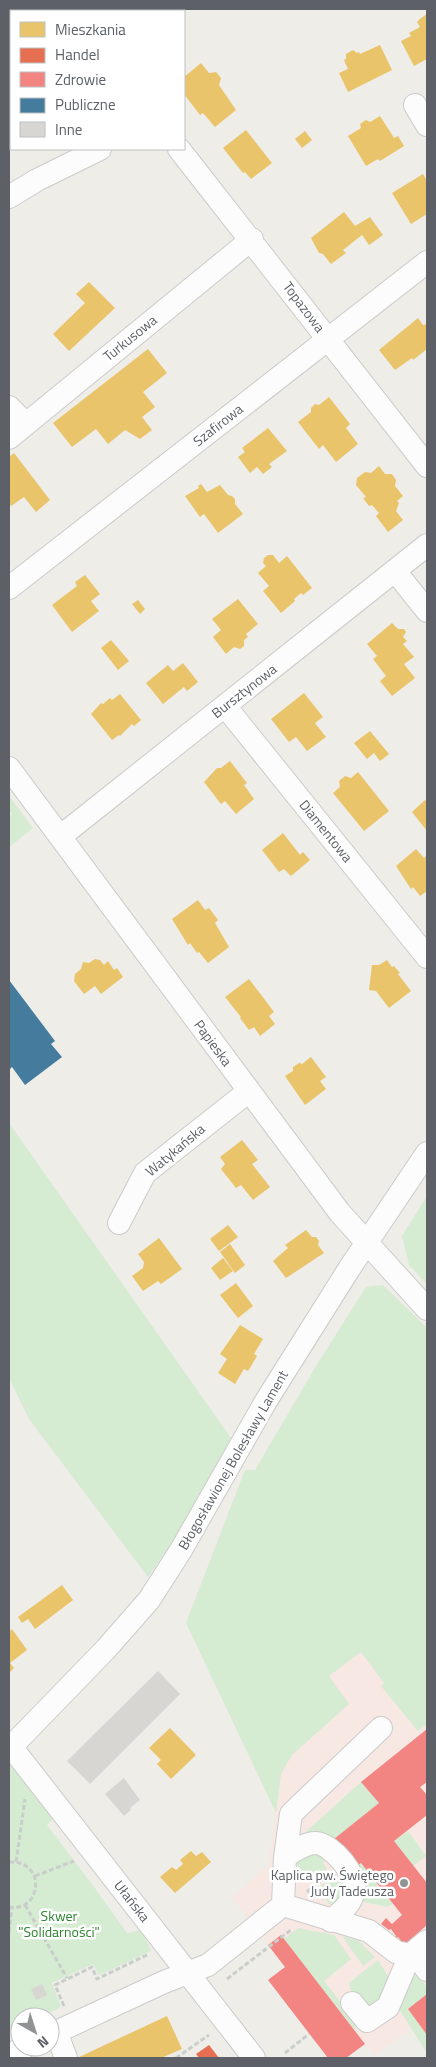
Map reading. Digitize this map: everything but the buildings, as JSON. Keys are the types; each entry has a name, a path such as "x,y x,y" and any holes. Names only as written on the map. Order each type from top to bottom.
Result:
{"street":[{"path":"415,105 427,126"},
{"path":"9,197 37,180 98,150"},
{"name":"Topazowa","path":"180,150 252,239 427,466"},
{"name":"Turkusowa","path":"9,438 252,239"},
{"name":"Szafirowa","path":"9,588 427,262"},
{"path":"9,407 26,424"},
{"name":"Bursztynowa","path":"61,836 427,545"},
{"path":"395,571 427,611"},
{"name":"Diamentowa","path":"225,706 427,957"},
{"name":"Papieska","path":"9,768 340,1214 427,1309"},
{"name":"Watykańska","path":"119,1223 145,1173 249,1091"},
{"name":"Błogosławionej Bolesławy Lament","path":"10,1745 106,1649 149,1600 181,1550 266,1401 366,1244 427,1153"},
{"path":"290,1907 285,1857 291,1814 381,1728"},
{"name":"Ułańska","path":"10,1745 254,2058"},
{"path":"285,1857 308,1844 319,1843 328,1847 343,1862 353,1880 355,1889 350,1904 331,1921"},
{"path":"60,2024 208,1965 290,1907"},
{"path":"290,1907 369,1931 396,1952 410,1955 422,1963 427,1970"},
{"path":"352,2003 367,2022 388,2008 410,1955 427,1941"},
{"path":"60,2042 66,2058"}],"path":[{"path":"16,1862 25,1796"},
{"path":"35,1876 75,1860"},
{"path":"9,1862 16,1862 30,1868 35,1876 36,1887 34,1896 26,1905 10,1907 9,1932"},
{"path":"290,1907 330,1872"},
{"path":"26,1905 67,1978"},
{"path":"60,2015 64,2008 55,1984 92,1968 97,1979 154,1952"},
{"path":"176,2058 206,2039 213,2030"},
{"path":"285,2053 309,2034"}],"shaded area":[{"path":"245,1470 427,1667 427,2053 411,2028 375,2056 284,1939 271,1949 232,1897 268,1865 276,1813 186,1623"}],"green space":[{"path":"9,796 33,828 9,847 9,816 12,814 9,810"},
{"path":"9,1123 231,1438 184,1524 148,1577 29,1419 9,1378"},
{"path":"427,1196 427,1284 409,1265 402,1236"},
{"path":"383,1285 427,1328 427,1724 418,1731 381,1686 384,1683 361,1652 329,1676 349,1704 292,1755 281,1774 276,1813 186,1623 245,1470 255,1470 316,1366 366,1287"},
{"name":"Skwer \"Solidarności\"","path":"9,1758 54,1817 47,1825 127,1933 141,1930 151,1951 99,1975 93,1964 52,1983 60,2007 10,2007 9,2030"},
{"path":"361,1782 379,1803 334,1839 298,1839"},
{"path":"408,1831 426,1856 413,1866 394,1841"},
{"path":"313,1851 331,1857 323,1863 327,1869 310,1882 295,1862"},
{"path":"361,1863 393,1904 387,1907 360,1901 357,1866"},
{"path":"345,1875 349,1888 332,1907 317,1889 333,1876 337,1881"},
{"path":"298,1928 334,1935 351,1959 324,1981 359,2025 354,2029 284,1939"},
{"path":"342,1936 359,1941 375,1957 363,1966"},
{"path":"378,1960 391,1981 389,1992 371,2006 356,1998 349,1983"},
{"path":"412,1968 427,1987 427,1994 408,2009 427,2035 427,2053 397,2006"}],"place":[{"name":"Kaplica pw. Świętego Judy Tadeusza","path":"404,1883"}]}
